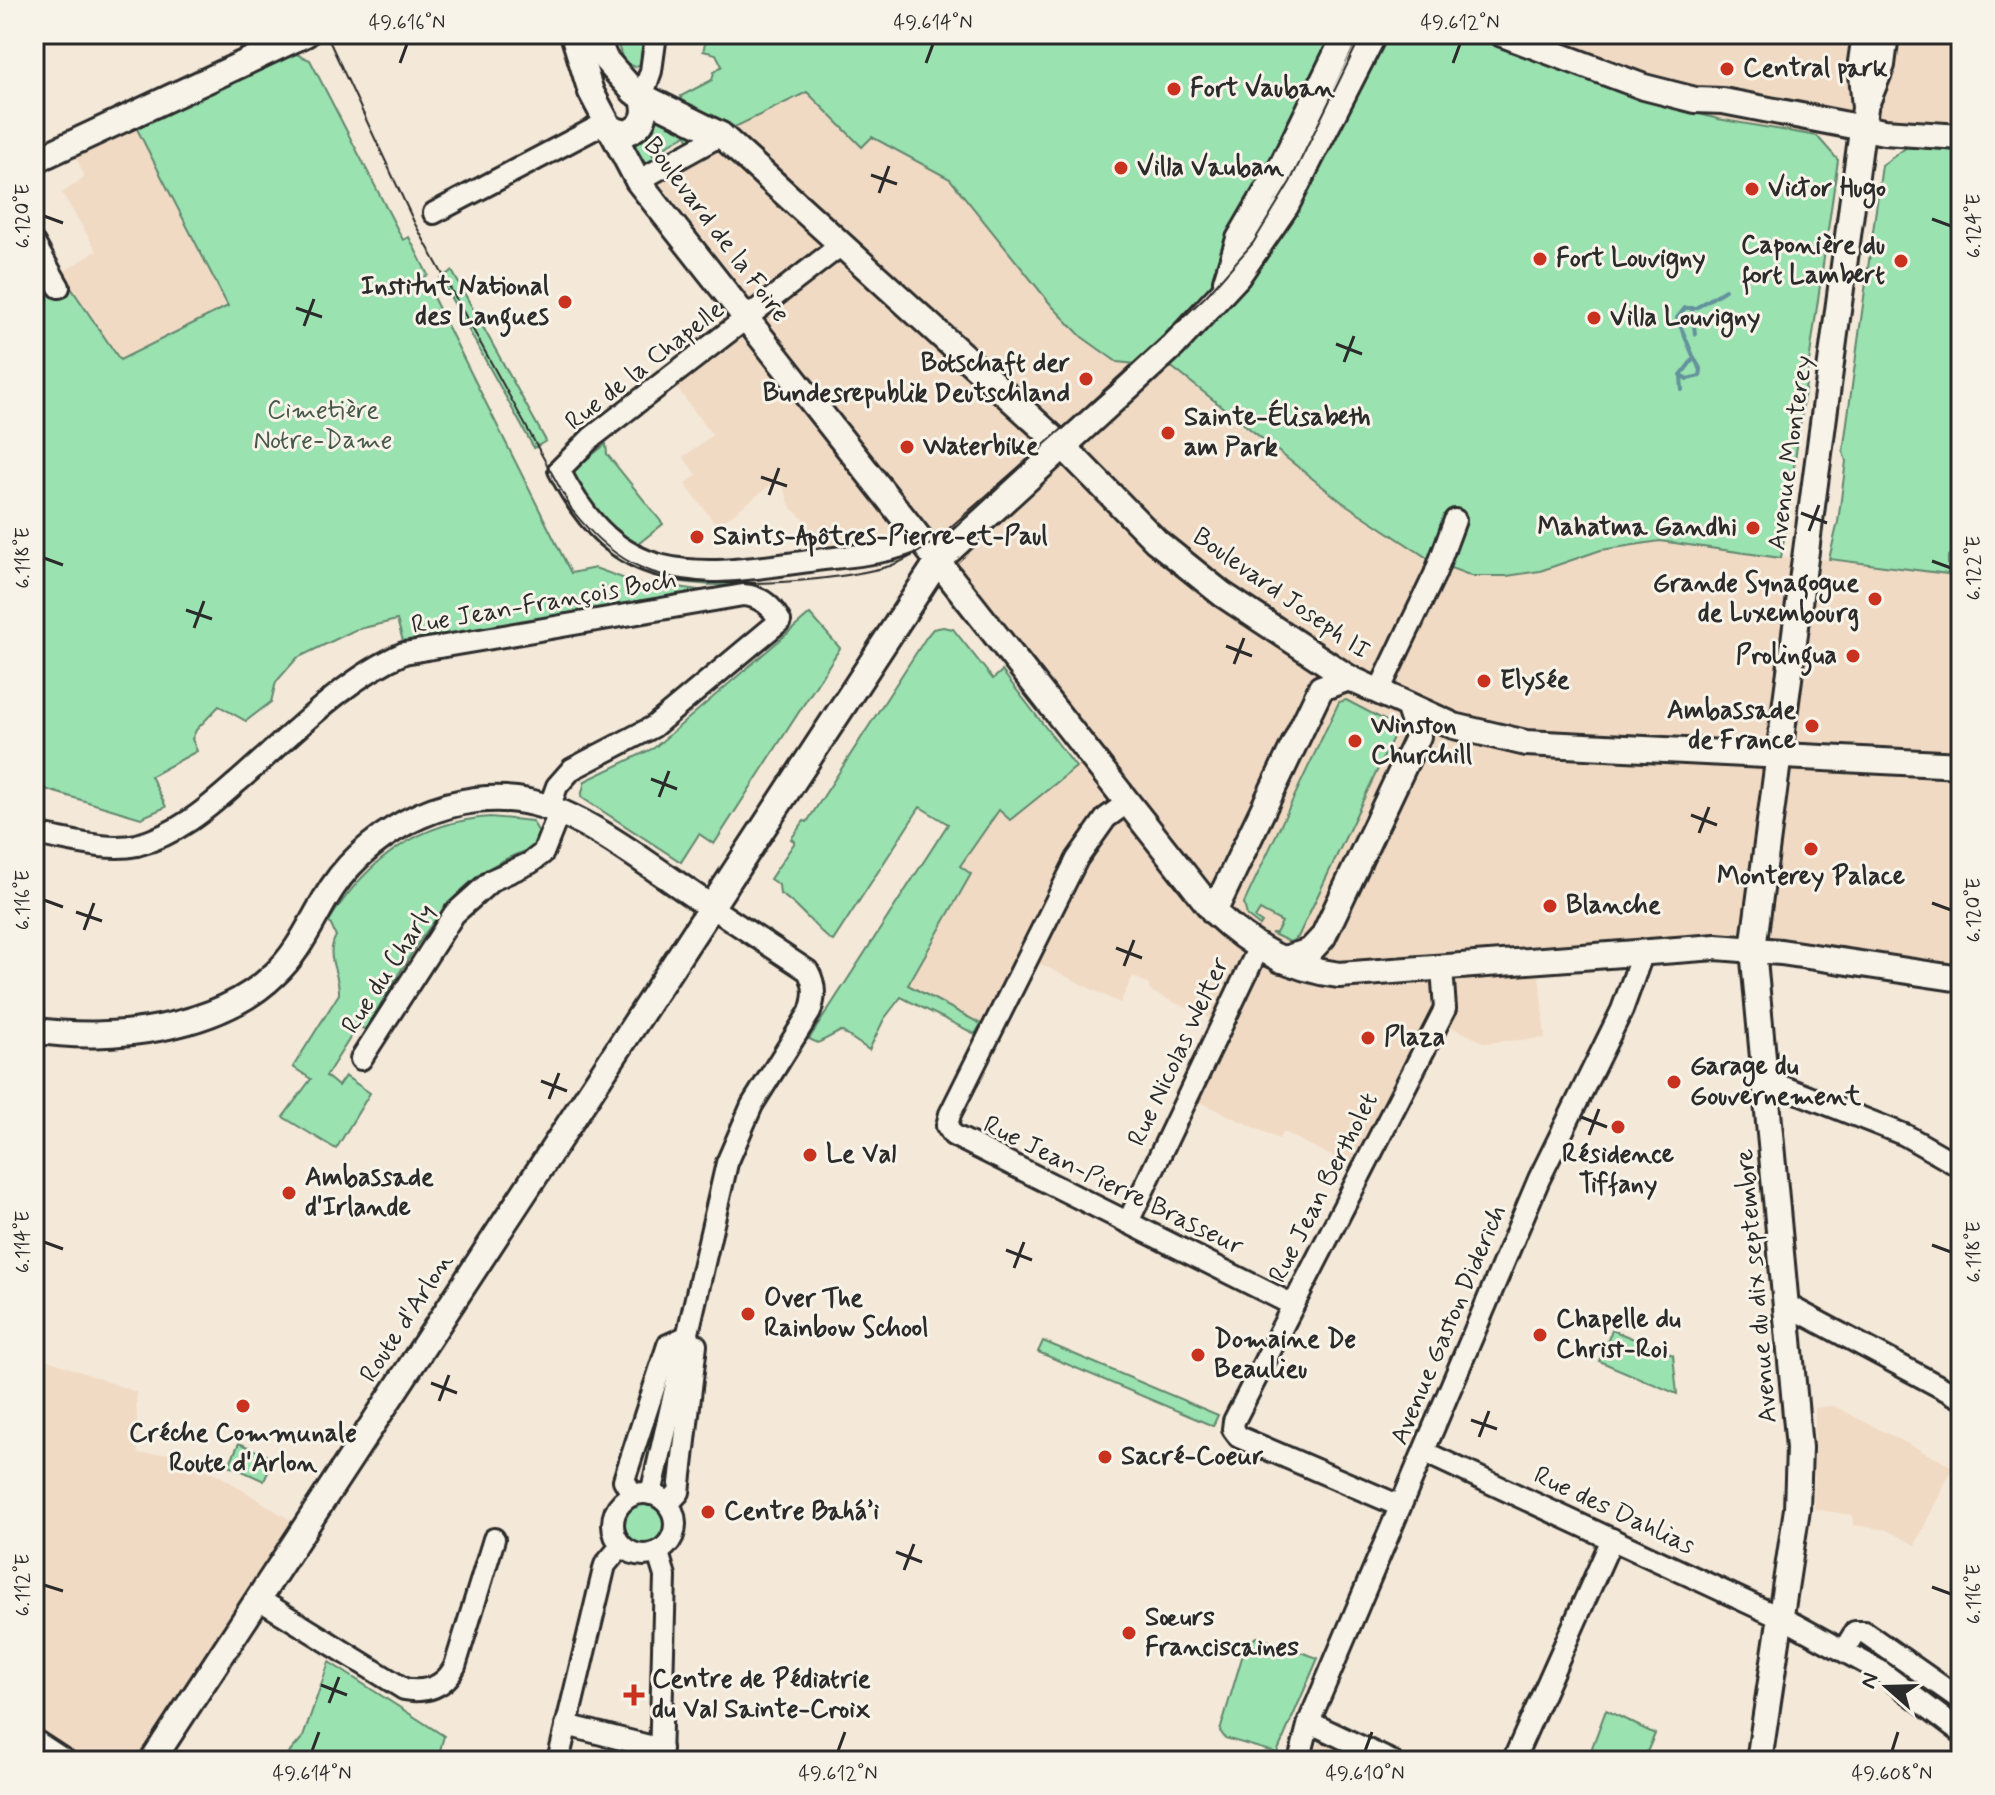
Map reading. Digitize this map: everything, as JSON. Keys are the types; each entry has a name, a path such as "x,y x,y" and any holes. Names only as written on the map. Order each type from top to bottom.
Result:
{"main road":[{"path":"34,161 305,34"},
{"name":"Boulevard de la Foire","path":"573,34 605,122 638,181 738,323 906,517 1214,912 1258,949 1281,960 1339,975 1716,947 1753,949 1961,979"},
{"name":"Boulevard Joseph II","path":"595,34 605,59 638,95 721,135 1063,446 1156,541 1222,594 1349,678 1409,708 1466,729 1526,743 1961,765"},
{"path":"1216,301 1239,239 1282,165 1346,34"},
{"name":"Route d'Arlon","path":"152,1761 938,561 1173,346 1254,256 1286,206 1374,34"},
{"path":"1502,34 1676,96 1864,118 1961,137"},
{"name":"Avenue Monterey","path":"1753,949 1864,118 1861,62 1865,34"},
{"name":"Avenue Monterey","path":"1864,118 1882,65 1886,34"},
{"path":"625,91 638,95 645,115 641,124 626,133 605,122 608,99 625,91"},
{"path":"1214,912 1321,688 1349,678"},
{"path":"1281,960 1310,951 1323,937 1418,736 1409,708"},
{"path":"34,1030 86,1034 156,1028 228,1007 259,988 289,959 332,887 365,849 412,819 439,809 491,799 517,800 554,810 711,907"},
{"name":"Avenue du dix septembre","path":"1753,949 1799,1448 1797,1509 1759,1761"}],"street":[{"path":"638,95 651,71 656,34"},
{"path":"434,213 605,122"},
{"path":"638,181 721,135"},
{"path":"34,243 59,287"},
{"name":"Rue de la Chapelle","path":"841,245 591,438 559,470 584,514 605,536 644,560 672,569 701,573 766,567 883,551 922,538"},
{"path":"1378,693 1435,574 1455,520"},
{"name":"Rue Jean-François Boch","path":"34,834 111,846 136,845 161,836 203,812 358,678 404,653 743,595 763,601 780,621"},
{"name":"Rue du Charly","path":"361,1059 454,914 492,880 530,863 543,853 557,786 572,769 653,727 780,621"},
{"name":"Rue Jean-Pierre Brasseur","path":"1128,802 1106,818 1077,859 950,1114 947,1126 953,1135 1293,1305"},
{"path":"686,1337 727,1163 752,1105 810,1012 815,992 808,971 711,907"},
{"name":"Rue Nicolas Welter","path":"1128,1222 1258,949"},
{"name":"Avenue Gaston Diderich","path":"1299,1761 1309,1722 1539,1179 1622,1010 1643,952"},
{"name":"Rue Jean Bertholet","path":"1400,1506 1239,1437 1233,1429 1234,1421 1445,1009 1442,968"},
{"path":"1766,1080 1905,1135 1961,1167"},
{"path":"1787,1305 1961,1398"},
{"path":"686,1337 668,1345 624,1480 651,1497 674,1514 673,1537 658,1553 638,1556 621,1546 613,1524 615,1512 651,1497 679,1492 696,1345 686,1337"},
{"name":"Rue des Dahlias","path":"1424,1452 1782,1618 1844,1650 1880,1671 1961,1732"},
{"path":"257,1598 404,1689 428,1690 450,1675 455,1666 494,1539"},
{"path":"1513,1761 1612,1539"},
{"path":"558,1761 605,1565 621,1546"},
{"path":"566,1725 660,1755 665,1576 658,1553"},
{"path":"1844,1650 1855,1632 1864,1632 1961,1700"},
{"path":"1309,1722 1391,1761"},
{"name":"Avenue Gaston Diderich","path":"1284,1761 1309,1722"},
{"path":"34,1740 66,1761"}],"shaded area":[{"path":"1466,34 1961,34 1961,151 1817,136 1718,119 1639,98"},
{"path":"807,92 862,146 871,137 950,179 1052,306 1082,337 1117,362 1173,368 1223,411 1377,527 1454,570 1472,576 1540,572 1601,550 1660,541 1781,558 1805,557 1948,574 1948,556 1961,553 1961,979 1781,952 1538,961 1545,1038 1485,1043 1439,1021 1362,1171 1283,1132 1279,1139 1187,1096 1221,1024 1150,991 1148,984 1133,976 1120,1003 1028,958 992,1029 908,985 971,874 960,866 1000,809 1010,820 1091,755 922,539 809,555 805,520 791,508 780,478 717,526 685,484 697,475 683,457 712,435 677,388 767,319 652,173 765,111"},
{"path":"136,127 228,306 120,360 61,273 97,251 62,193 85,177 75,156"},
{"path":"34,1355 136,1392 138,1454 204,1453 206,1467 303,1528 152,1761 66,1761 34,1740"},
{"path":"1834,1406 1953,1467 1915,1545 1887,1530 1853,1525 1852,1515 1814,1509 1815,1408"},
{"path":"1320,1742 1325,1742 1364,1761 1309,1761"}],"green space":[{"path":"614,34 645,34 640,64 635,67 624,62"},
{"path":"708,34 1466,34 1640,98 1718,119 1817,136 1838,160 1781,558 1660,541 1601,550 1540,571 1507,576 1472,576 1432,561 1342,502 1173,368 1117,362 1082,337 1052,306 950,179 872,137 862,147 807,92 735,127 683,104 681,96 712,80 714,72 722,66 716,54 703,51"},
{"name":"Cimetière Notre-Dame","path":"294,53 310,60 403,240 409,237 428,275 423,278 571,573 595,568 650,588 658,584 712,592 405,648 397,620 355,630 297,658 276,682 271,702 246,721 219,706 196,730 192,739 197,751 151,776 166,807 141,818 48,790 34,780 34,259 67,282 120,360 228,306 136,127"},
{"path":"655,116 710,141 694,150 686,135 652,154 660,169 652,173 631,142"},
{"path":"1907,147 1961,151 1961,553 1948,556 1948,574 1829,559 1838,522 1846,461 1843,452 1882,165"},
{"path":"452,271 546,441 534,448 440,278"},
{"path":"606,444 607,454 663,524 633,548 611,534 568,474"},
{"path":"600,537 615,549 740,574 741,585 681,582 645,572 611,555 594,542"},
{"path":"810,614 840,648 714,844 699,834 681,862 581,797 585,781 654,748"},
{"path":"933,629 953,629 993,679 1002,671 1076,767 1010,820 999,810 960,866 971,874 908,985 981,1024 975,1034 901,997 884,1019 869,1050 841,1031 818,1043 809,1039 948,824 920,807 833,941 780,894 779,885 770,879 795,842 791,839 804,821 807,822 927,636"},
{"path":"1346,700 1392,724 1396,731 1298,937 1290,942 1271,933 1276,933 1282,922 1260,910 1255,918 1262,923 1260,926 1247,916 1244,903 1339,702"},
{"path":"490,817 532,821 540,834 537,848 506,859 479,875 456,896 416,947 365,1029 357,1027 326,1076 338,1086 345,1076 370,1093 336,1149 283,1117 311,1079 293,1067 339,994 332,958 336,936 329,921 360,880 397,848 440,827"},
{"path":"1612,1330 1673,1355 1677,1394 1599,1361"},
{"path":"1043,1341 1218,1415 1213,1426 1038,1352"},
{"path":"239,1443 274,1459 264,1481 229,1465"},
{"path":"644,1500 660,1507 667,1523 660,1539 644,1546 628,1539 621,1523 628,1507"},
{"path":"1257,1637 1318,1658 1277,1753 1225,1738 1220,1731 1246,1644"},
{"path":"329,1662 444,1736 437,1761 409,1761 407,1755 407,1761 282,1761 303,1737"},
{"path":"1606,1710 1655,1734 1643,1761 1587,1761"}],"waterway":[{"path":"1682,390 1681,375 1694,358 1677,318 1685,308 1696,308 1725,290"},
{"path":"1692,308 1695,334"},
{"path":"1681,375 1687,379 1700,376 1701,370 1694,358"}],"tram line":[{"path":"326,34 415,224 572,510 603,544 642,568 666,576 729,583 800,581 864,572 903,561 937,539 1111,386 1206,296 1253,243 1290,182 1362,34"}],"place":[{"name":"Central park","path":"1727,69"},
{"name":"Fort Vauban","path":"1174,89"},
{"name":"Villa Vauban","path":"1121,168"},
{"name":"Victor Hugo","path":"1752,189"},
{"name":"Fort Louvigny","path":"1540,259"},
{"name":"Caponière du fort Lambert","path":"1901,261"},
{"name":"Institut National des Langues","path":"565,302"},
{"name":"Villa Louvigny","path":"1594,318"},
{"name":"Botschaft der Bundesrepublik Deutschland","path":"1086,379"},
{"name":"Sainte-Élisabeth am Park","path":"1168,433"},
{"name":"Waterbike","path":"907,447"},
{"name":"Mahatma Gandhi","path":"1753,528"},
{"name":"Saints-Apôtres-Pierre-et-Paul","path":"697,537"},
{"name":"Grande Synagogue de Luxembourg","path":"1875,599"},
{"name":"Prolingua","path":"1853,656"},
{"name":"Elysée","path":"1484,681"},
{"name":"Ambassade de France","path":"1812,726"},
{"name":"Winston Churchill","path":"1355,741"},
{"name":"Monterey Palace","path":"1811,849"},
{"name":"Blanche","path":"1550,906"},
{"name":"Plaza","path":"1368,1038"},
{"name":"Garage du Gouvernement","path":"1674,1082"},
{"name":"Résidence Tiffany","path":"1618,1127"},
{"name":"Le Val","path":"810,1155"},
{"name":"Ambassade d'Irlande","path":"289,1193"},
{"name":"Over The Rainbow School","path":"748,1314"},
{"name":"Chapelle du Christ-Roi","path":"1540,1335"},
{"name":"Domaine De Beaulieu","path":"1198,1355"},
{"name":"Créche Communale Route d'Arlon","path":"243,1406"},
{"name":"Sacré-Coeur","path":"1105,1457"},
{"name":"Centre Bahá’i","path":"708,1512"},
{"name":"Sœurs Franciscaines","path":"1129,1633"},
{"name":"Centre de Pédiatrie du Val Sainte-Croix","path":"634,1695"}]}
